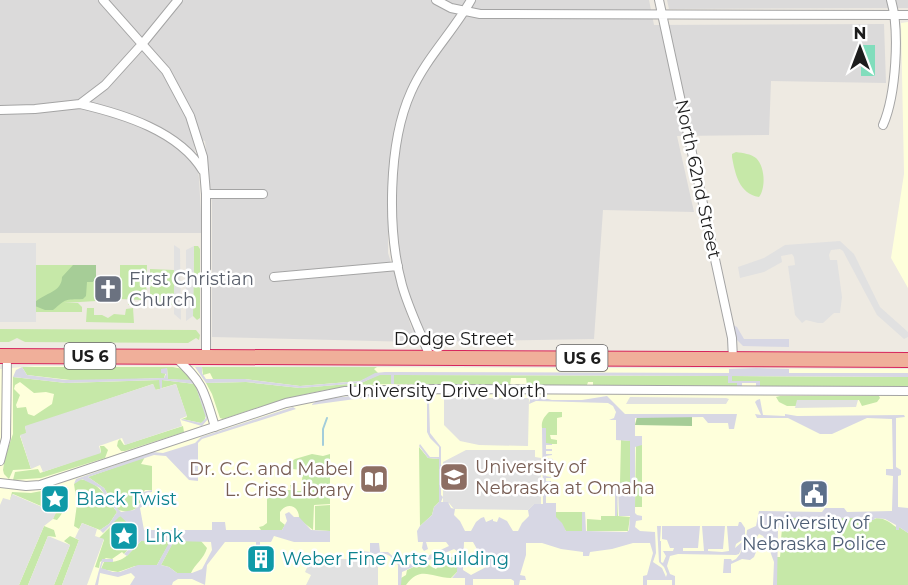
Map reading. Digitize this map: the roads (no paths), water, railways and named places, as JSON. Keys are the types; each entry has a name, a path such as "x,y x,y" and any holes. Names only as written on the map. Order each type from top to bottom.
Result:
{"highway":[{"name":"Dodge Street","path":"3,356 908,360"}],"street":[{"path":"103,0 166,71 183,100 203,157 206,194 206,357"},
{"path":"80,104 105,85 178,0"},
{"path":"436,0 451,8 480,14 908,15"},
{"path":"430,357 408,302 398,266 393,232 396,153 403,117 412,91 424,68 471,0"},
{"name":"North 62nd Street","path":"659,0 732,338 733,359"},
{"path":"883,124 889,111 893,92 891,0"},
{"path":"0,110 80,104 116,113 156,131 191,155 205,174"},
{"path":"206,194 263,194"},
{"path":"274,277 398,266"},
{"path":"0,461 6,438 3,356"},
{"path":"173,356 193,373 201,384 214,427"},
{"name":"University Drive North","path":"0,483 40,485 301,399 358,390 908,391"}],"waterway":[{"path":"323,445 323,429 327,418"}],"place":[{"name":"First Christian Church","path":"108,289"},
{"name":"University of Nebraska at Omaha","path":"454,477"},
{"name":"Dr. C.C. and Mabel L. Criss Library","path":"374,479"},
{"name":"University of Nebraska Police","path":"814,494"},
{"name":"Black Twist","path":"55,499"},
{"name":"Link","path":"124,536"},
{"name":"Weber Fine Arts Building","path":"261,559"}]}
